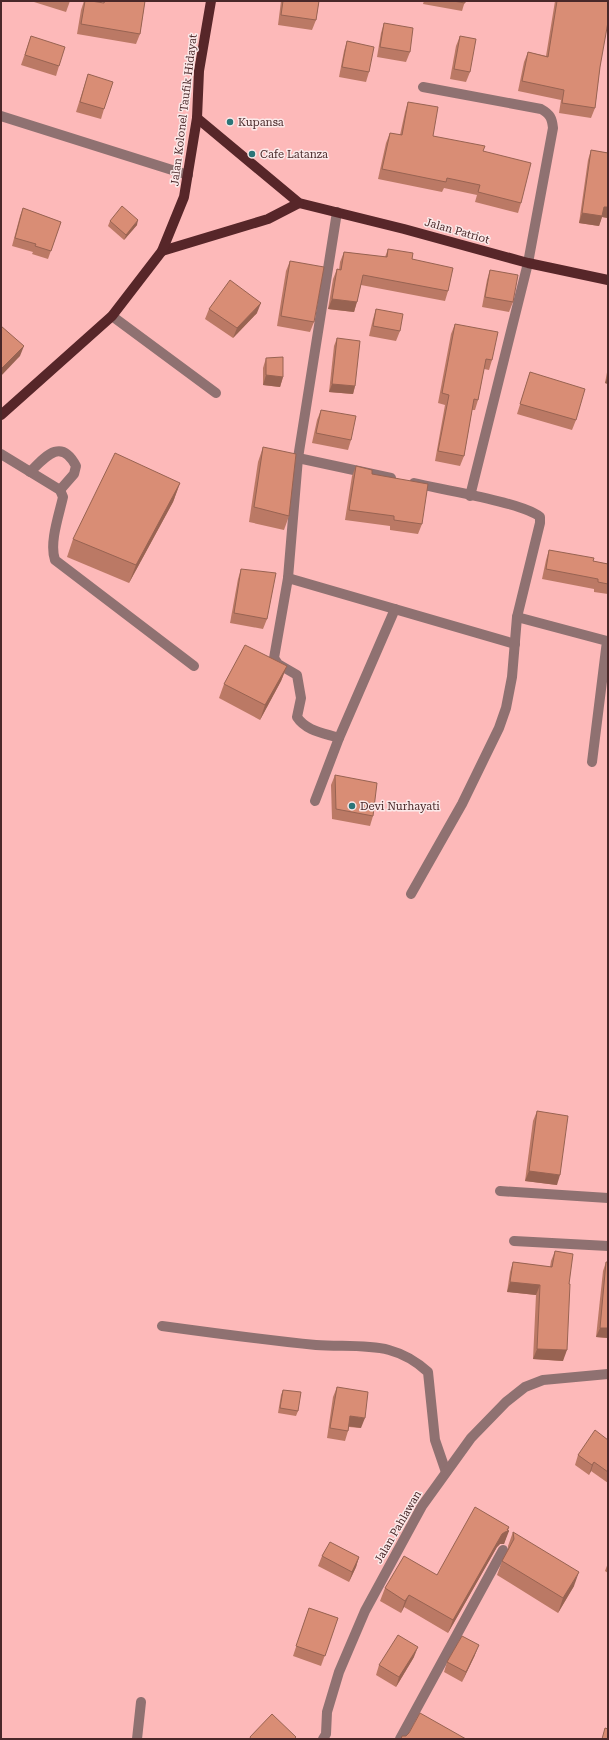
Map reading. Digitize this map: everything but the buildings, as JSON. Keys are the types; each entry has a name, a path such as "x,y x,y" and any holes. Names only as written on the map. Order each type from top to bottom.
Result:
{"main road":[{"name":"Jalan Kolonel Taufik Hidayat","path":"1,415 112,316 162,251 184,197 197,118 199,71 210,1"},
{"name":"Jalan Patriot","path":"197,118 299,203 404,228 528,263 608,280"},
{"path":"162,251 268,219 299,203"}],"street":[{"path":"423,87 541,109 549,113 553,128 528,263 470,496"},
{"path":"1,116 188,175"},
{"path":"337,212 298,458 288,578 274,658 278,664 297,675 301,698 297,717 302,724 308,728 339,738"},
{"path":"112,316 216,393"},
{"path":"30,472 48,454 54,451 65,453 76,466 74,474 60,490"},
{"path":"1,454 60,490 63,497 53,545 52,554 55,560 194,666"},
{"path":"298,458 504,503 535,513 540,518 517,617 515,644 506,708 499,728 462,804 411,894"},
{"path":"288,578 515,644"},
{"path":"315,801 339,738 395,610"},
{"path":"517,617 607,638 592,762"},
{"path":"500,1191 608,1198"},
{"path":"514,1241 608,1246"},
{"path":"162,1326 268,1340 376,1348 402,1354 418,1362 428,1372 435,1440 446,1472"},
{"name":"Jalan Pahlawan","path":"327,1737 327,1712 339,1672 365,1611 422,1506 471,1438 506,1402 525,1387 543,1380 608,1374"},
{"path":"400,1739 503,1550"},
{"path":"137,1739 141,1702"}],"place":[{"name":"Kupansa","path":"230,122"},
{"name":"Cafe Latanza","path":"252,154"},
{"name":"Devi Nurhayati","path":"352,806"}]}
